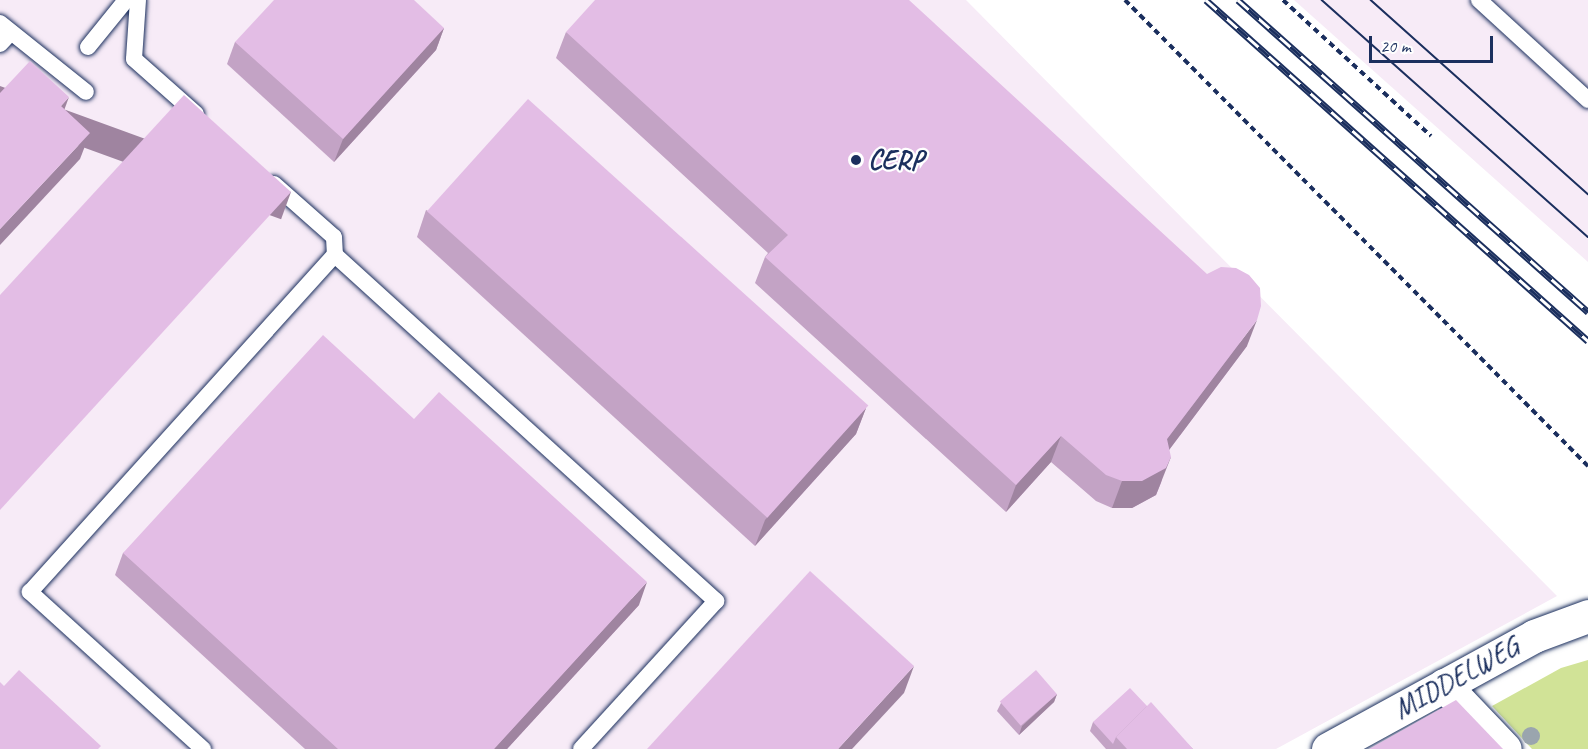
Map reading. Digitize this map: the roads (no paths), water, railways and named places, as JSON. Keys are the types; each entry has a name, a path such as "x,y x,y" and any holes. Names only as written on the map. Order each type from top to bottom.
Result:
{"street":[{"name":"MIDDELWEG","path":"1328,749 1534,636 1588,616"},
{"path":"1444,685 1505,749"}],"lane":[{"path":"88,47 126,0"},
{"path":"138,0 134,59 212,129"},
{"path":"1479,0 1588,100"},
{"path":"4,33 86,92"},
{"path":"264,175 334,237 335,255 716,601 581,749"},
{"path":"203,749 30,592 335,255"}],"tram line":[{"path":"1322,0 1588,237"},
{"path":"1371,0 1588,194"}],"railway":[{"path":"1206,0 1588,341"},
{"path":"1238,0 1588,312"}],"place":[{"name":"CERP","path":"856,160"}]}
